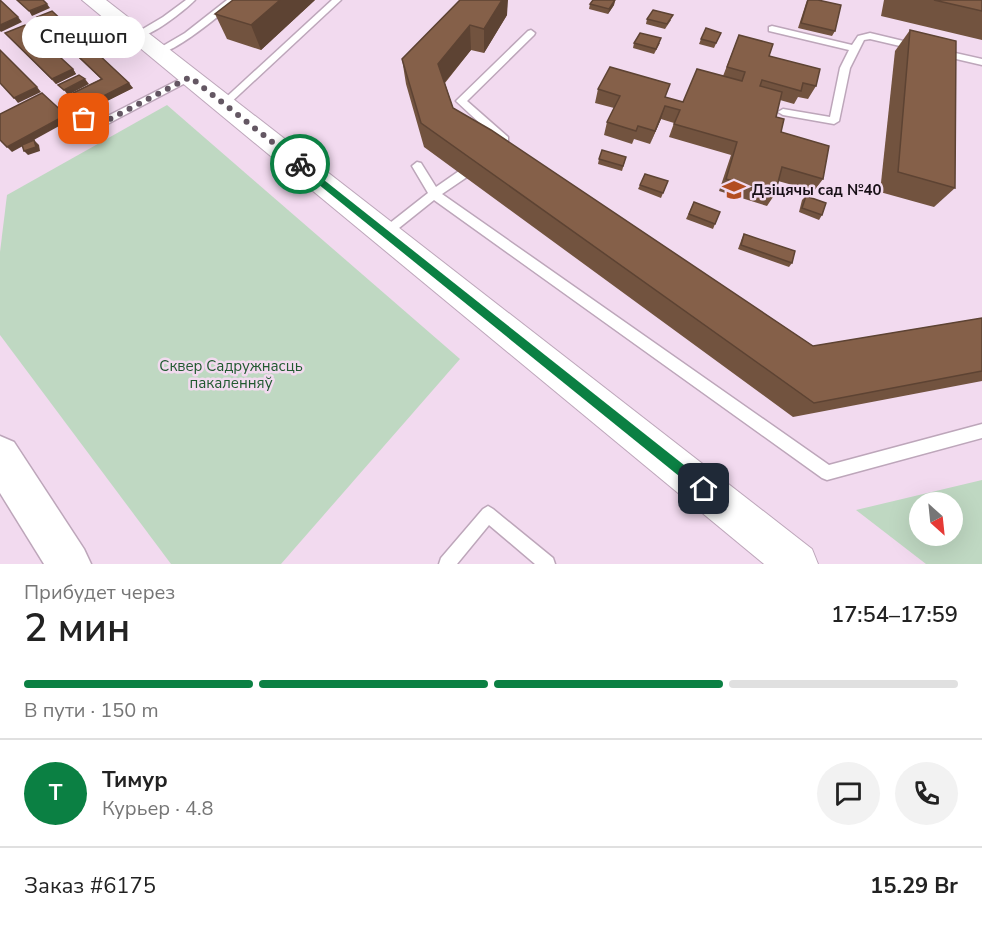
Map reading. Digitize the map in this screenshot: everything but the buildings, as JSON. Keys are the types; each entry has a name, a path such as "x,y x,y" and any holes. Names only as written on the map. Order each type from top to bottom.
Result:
{"main road":[{"path":"0,456 69,564"}],"street":[{"path":"93,0 797,564"}],"lane":[{"path":"149,44 166,19 191,0"},
{"path":"149,44 188,35 232,0"},
{"path":"224,104 337,0"},
{"path":"772,29 854,48"},
{"path":"491,153 504,140 461,101 531,33"},
{"path":"783,112 834,121 845,68 861,38 870,36 926,49"},
{"path":"937,52 982,62"},
{"path":"84,119 93,128 190,77"},
{"path":"417,166 434,194 827,473 982,431"},
{"path":"385,233 462,174"},
{"path":"447,564 488,514 547,564"}],"green space":[{"name":"Сквер Садружнасць пакаленняў","path":"167,105 460,359 281,564 171,564 0,335 0,252 7,195"},
{"path":"982,480 982,564 926,564 856,510 909,497 909,546 963,546 963,492 932,492"}],"way so far":[{"path":"84,119 93,128 190,77 300,164"}],"place":[{"name":"Спецшоп","path":"84,119"},
{"name":"Дзіцячы сад №40","path":"734,190"}],"route":[{"path":"300,164 704,489"}]}
